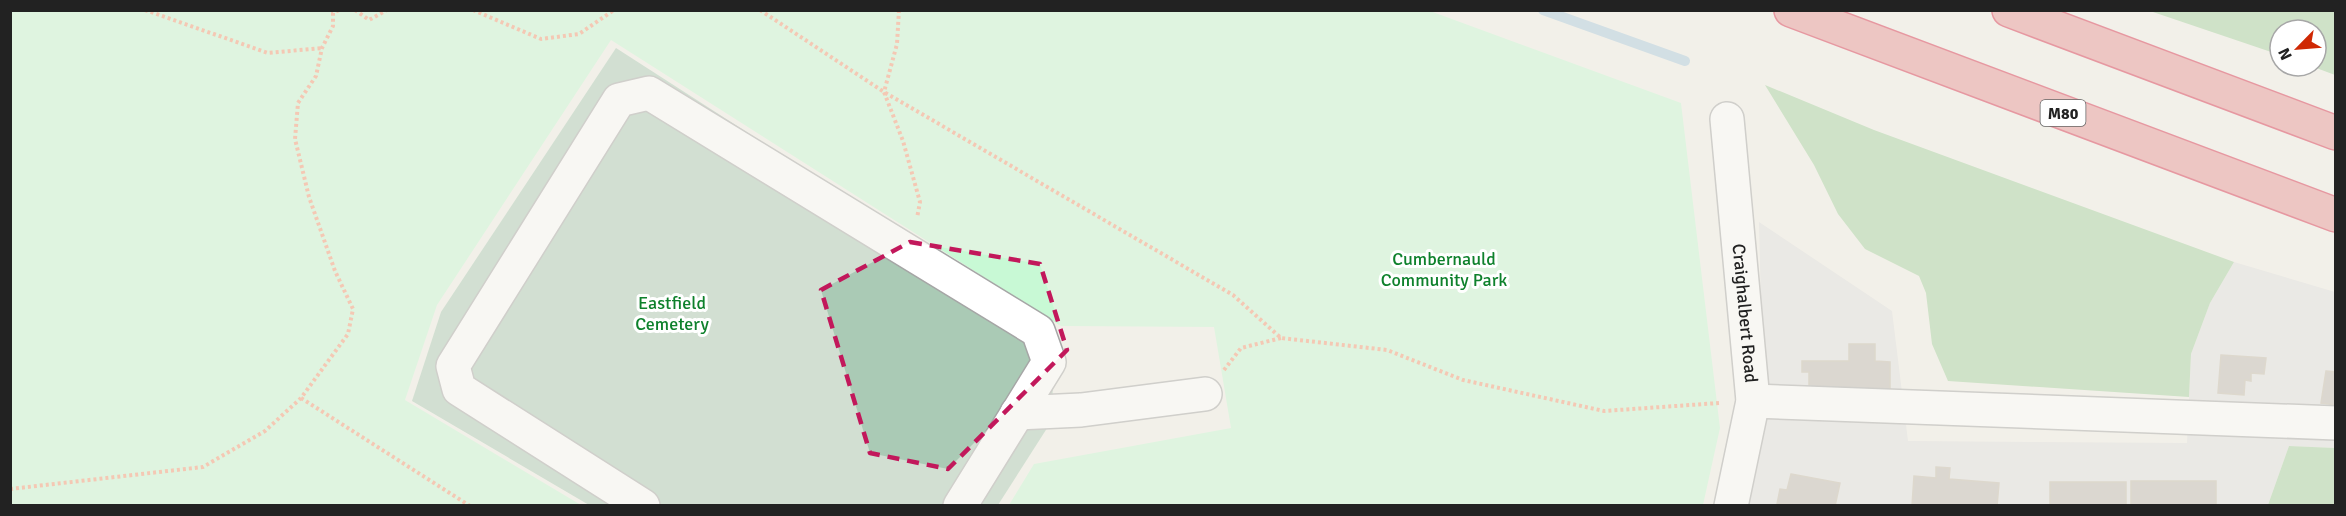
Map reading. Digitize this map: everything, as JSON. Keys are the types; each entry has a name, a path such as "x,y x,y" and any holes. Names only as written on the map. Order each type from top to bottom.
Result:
{"highway":[{"name":"M80","path":"1791,10 2336,215"},
{"path":"2009,10 2336,133"}],"street":[{"path":"643,506 459,389 453,366 619,99 649,93 1038,331 1049,362 960,506"},
{"name":"Craighalbert Road","path":"1727,119 1753,401 1731,506"},
{"path":"1017,413 1081,410 1205,394"},
{"path":"1753,401 2336,423"}],"path":[{"path":"145,10 268,53 322,48"},
{"path":"10,489 203,466 265,431 301,398 348,334 352,309 335,271 309,196 295,139 298,103 316,76 322,48 333,26 333,13 339,10"},
{"path":"356,10 369,20 387,10"},
{"path":"473,10 541,39 579,34 614,10"},
{"path":"760,10 884,92 1233,295 1281,338"},
{"path":"900,10 897,44 884,92 903,141 921,202 909,252"},
{"path":"1205,394 1241,348 1281,338 1387,350 1463,380 1604,411 1753,401"},
{"path":"301,398 470,506"}],"highlighted area":[{"path":"910,242 1040,264 1067,350 948,469 870,453 821,290"}],"shaded area":[{"path":"1759,222 1892,311 1908,441 2187,443 2191,354 2210,303 2234,262 2335,292 2335,448 2289,446 2268,505 1748,506 1764,431"}],"green space":[{"name":"Cumbernauld Community Park","path":"10,11 1430,11 1681,103 1720,428 1703,505 1009,505 1034,464 1231,428 1214,327 1061,326 611,40 437,305 405,400 581,505 11,505"},
{"path":"2150,11 2335,11 2335,75 2328,72 2328,18 2268,18 2268,51"},
{"name":"Eastfield Cemetery","path":"616,48 1056,331 1051,422 998,505 589,505 412,401 441,312"},
{"path":"1765,85 1874,130 2234,262 2210,303 2191,354 2189,397 1948,381 1932,344 1926,293 1919,276 1865,249 1838,214 1814,165"},
{"path":"2289,446 2335,448 2335,505 2268,505"}],"building":[{"path":"1849,344 1875,344 1875,361 1890,362 1890,396 1809,395 1809,372 1802,372 1802,361 1849,361"},
{"path":"2221,355 2266,358 2264,374 2251,373 2251,381 2245,380 2244,395 2218,393"},
{"path":"2326,371 2336,372 2336,405 2321,403"},
{"path":"1936,467 1950,468 1949,479 1999,483 1997,506 1912,506 1914,476 1936,478"},
{"path":"1791,474 1840,483 1835,506 1777,504 1780,489 1787,490"},
{"path":"2131,481 2216,481 2216,506 2131,506"},
{"path":"2050,482 2126,482 2126,506 2050,506"}],"waterway":[{"path":"1543,10 1685,61"}]}
